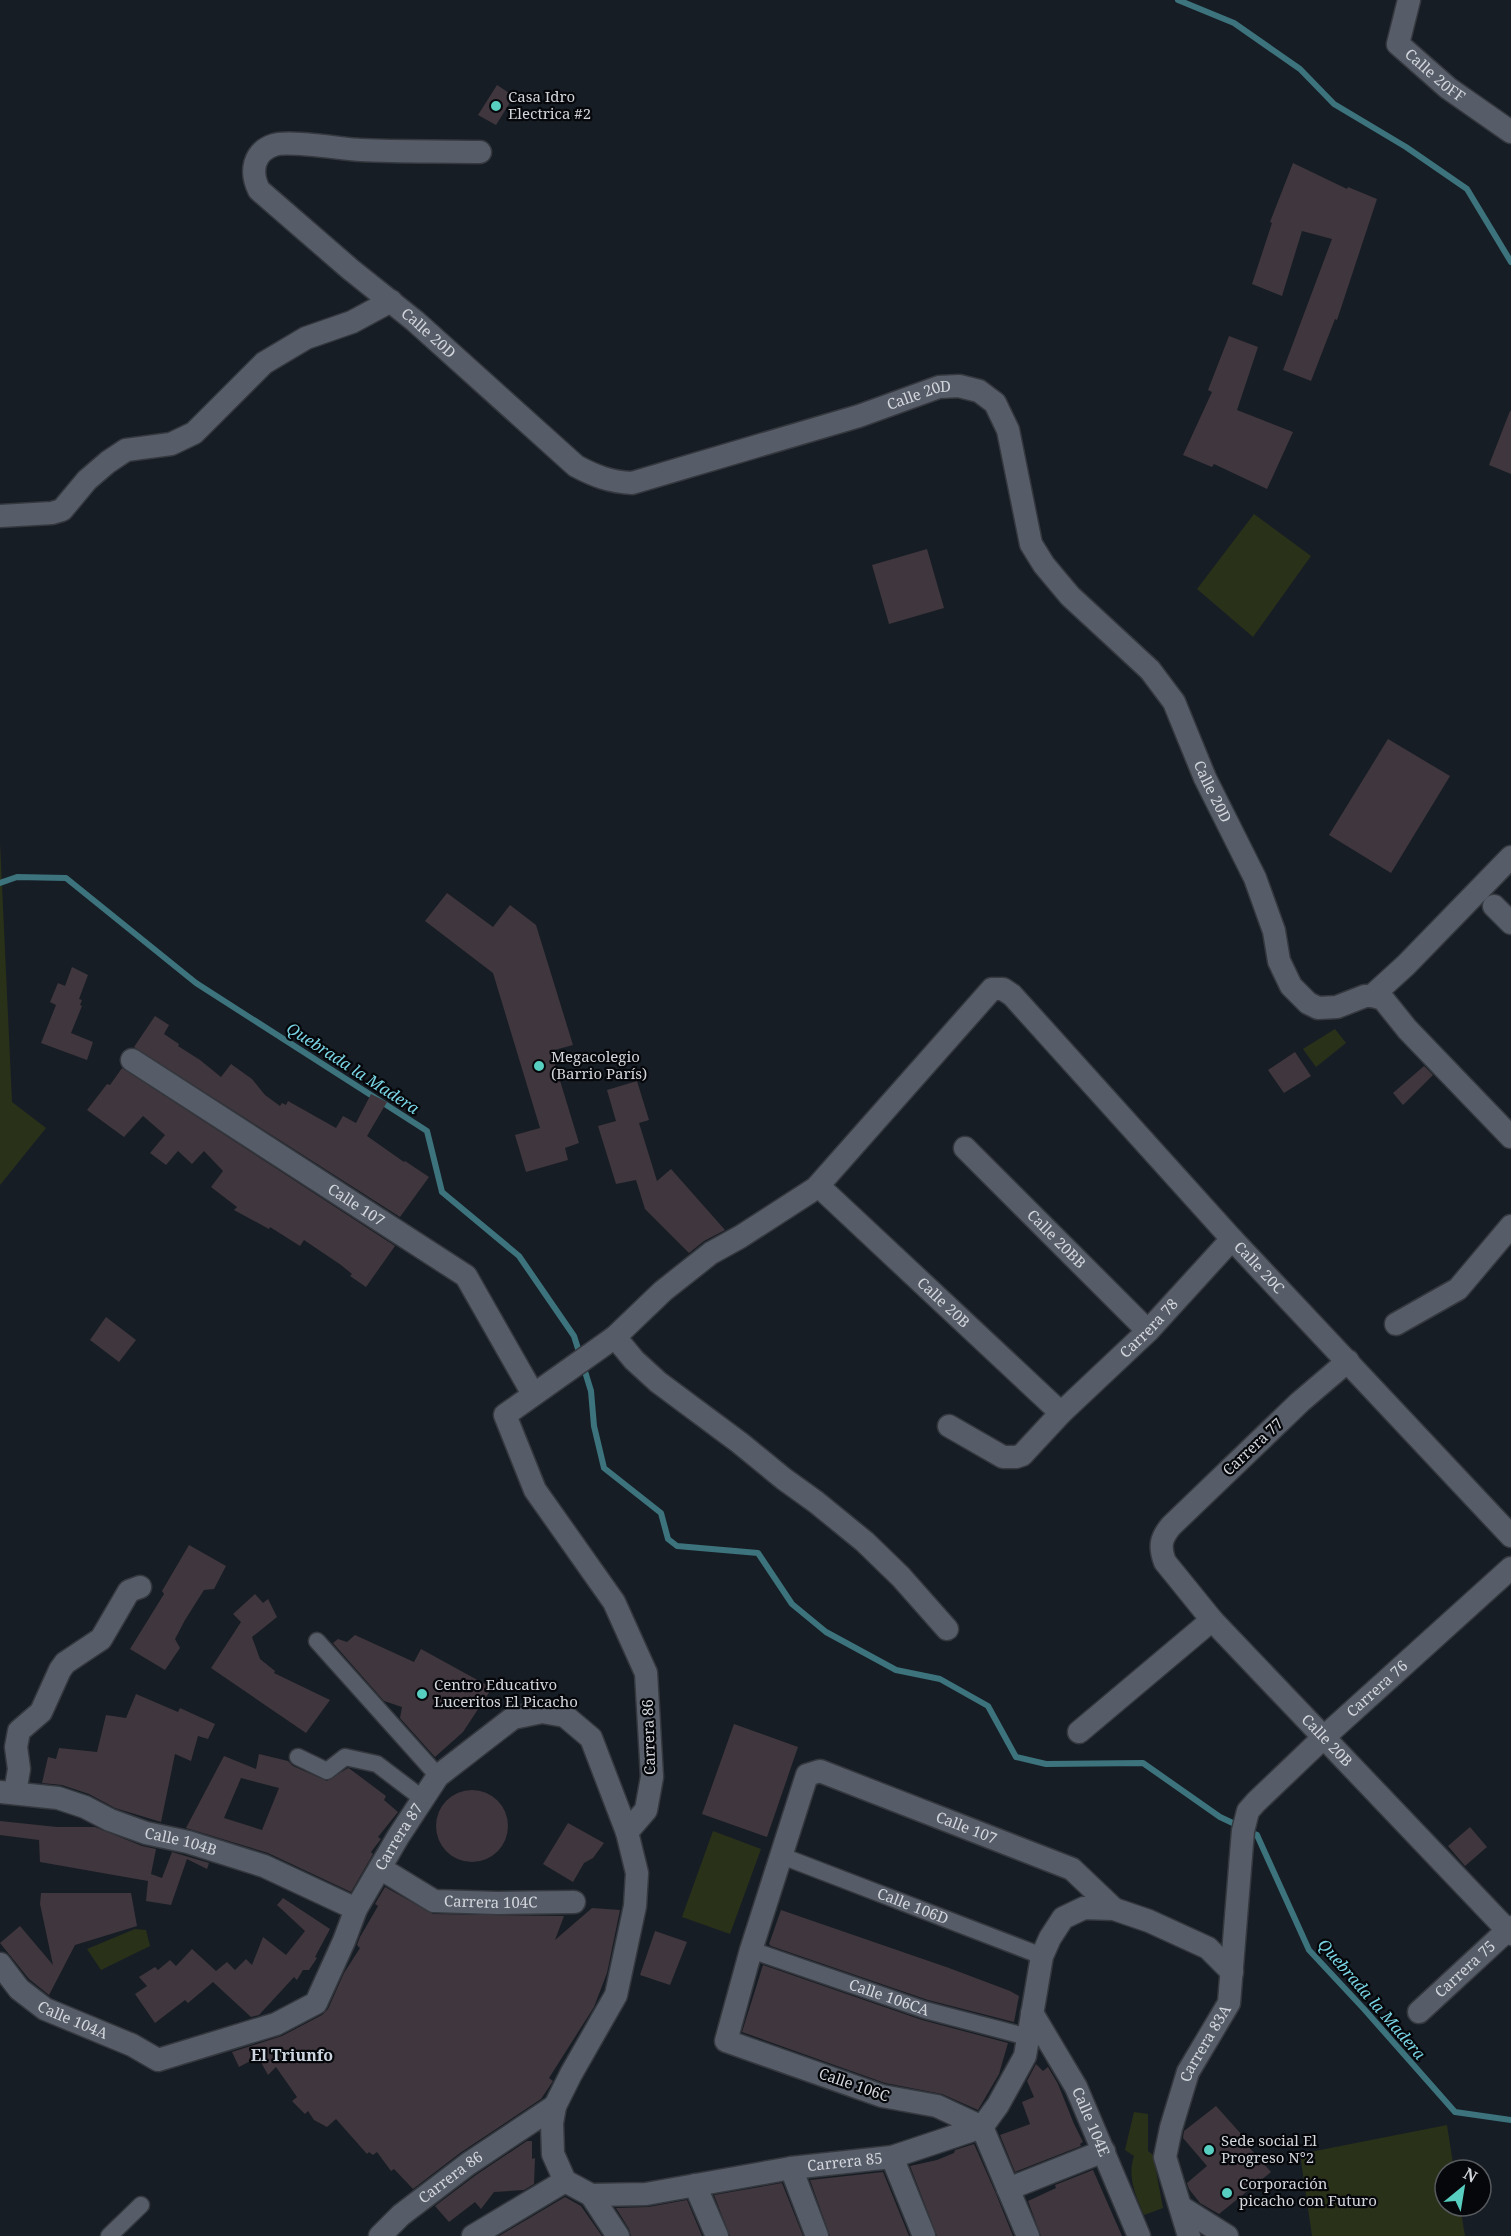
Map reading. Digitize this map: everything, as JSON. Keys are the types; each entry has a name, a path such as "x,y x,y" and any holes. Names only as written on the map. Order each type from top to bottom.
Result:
{"street":[{"name":"Calle 20FF","path":"1409,0 1398,44 1448,88 1511,132"},
{"name":"Calle 20D","path":"480,152 361,150 276,144 262,150 253,170 254,180 258,190 391,302 576,466 598,478 632,483 859,416 939,387 959,386 979,391 995,403 1008,430 1031,544 1044,565 1070,596 1150,670 1174,702 1205,778 1255,878 1274,931 1280,961 1291,986 1308,1004 1318,1008 1337,1007 1372,996"},
{"path":"0,516 52,513 62,510 87,480 126,450 171,444 194,433 264,363 306,338 352,321 391,302"},
{"path":"1372,996 1406,965 1511,857"},
{"path":"1494,906 1511,923"},
{"name":"Calle 20C","path":"615,1337 663,1291 711,1253 816,1188 992,989 1004,988 1232,1239 1511,1536"},
{"path":"1372,996 1383,999 1407,1029 1511,1137"},
{"name":"Calle 107","path":"132,1060 466,1276 534,1394"},
{"name":"Calle 20BB","path":"965,1148 1148,1331"},
{"name":"Calle 20B","path":"825,1192 1061,1413"},
{"path":"1396,1324 1458,1290 1511,1226"},
{"name":"Carrera 78","path":"950,1426 1003,1457 1022,1455 1061,1413 1148,1331 1232,1239"},
{"path":"534,1394 615,1337 634,1360 658,1382 740,1443 865,1542 901,1576 947,1629"},
{"name":"Carrera 77","path":"1162,1537 1234,1464 1348,1361"},
{"name":"Carrera 86","path":"534,1394 505,1414 535,1490 614,1602 646,1673 652,1777 646,1810 627,1832 638,1873 635,1906 616,1995 555,2106 552,2122 553,2154 565,2181"},
{"name":"Calle 20B","path":"1162,1537 1161,1550 1165,1562 1212,1620 1510,1930"},
{"name":"Carrera 76","path":"1245,1821 1323,1738 1511,1568"},
{"path":"8,1792 19,1769 15,1754 19,1731 41,1712 65,1664 100,1639 129,1591 140,1587"},
{"path":"1079,1732 1212,1620"},
{"path":"317,1641 438,1776"},
{"name":"Carrera 87","path":"158,2060 276,2024 316,2004 356,1909 438,1776 513,1718 542,1712 565,1716 591,1738 627,1832"},
{"path":"298,1757 327,1771 345,1757 377,1764 423,1799"},
{"name":"Calle 107","path":"783,1856 807,1775 820,1771 1072,1869 1114,1909"},
{"name":"Calle 104B","path":"8,1792 58,1798 146,1833 188,1842 264,1866 356,1909"},
{"name":"Carrera 83A","path":"1189,2236 1165,2157 1188,2072 1229,2003 1245,1821"},
{"path":"751,1950 783,1856"},
{"name":"Calle 106D","path":"783,1856 1042,1956"},
{"name":"Carrera 104C","path":"380,1868 434,1902 574,1902"},
{"name":"Calle 107","path":"1042,1956 1063,1918 1084,1908 1114,1909 1149,1921 1208,1948 1232,1972"},
{"name":"Carrera 75","path":"1419,2012 1510,1930"},
{"name":"Calle 106CA","path":"751,1950 925,2010 1028,2037"},
{"name":"Calle 106C","path":"751,1950 726,2041 882,2096 937,2106 982,2127"},
{"path":"1028,2236 982,2127 1025,2056 1042,1956"},
{"name":"Calle 104A","path":"0,1964 20,1989 45,2009 132,2045 158,2060"},
{"name":"Calle 104E","path":"1032,2013 1076,2087 1139,2236"},
{"name":"Carrera 86","path":"380,2236 401,2215 468,2164 555,2106"},
{"name":"Carrera 85","path":"565,2181 591,2195 646,2194 791,2168 892,2157 982,2127"},
{"path":"1008,2189 1104,2151"},
{"path":"892,2157 924,2236"},
{"path":"791,2168 817,2236"},
{"path":"485,2233 565,2181"},
{"path":"695,2185 717,2236"},
{"path":"591,2195 618,2236"},
{"path":"109,2236 141,2205"},
{"path":"1181,2207 1227,2236"}],"green space":[{"path":"1254,514 1311,556 1253,637 1197,589"},
{"path":"0,842 12,1102 46,1128 0,1185"},
{"path":"1335,1029 1346,1043 1316,1067 1303,1049"},
{"path":"713,1831 761,1849 730,1934 682,1917"},
{"path":"135,1929 146,1930 150,1946 101,1970 87,1949"},
{"path":"1134,2112 1148,2114 1148,2151 1153,2155 1163,2208 1144,2215 1135,2194 1132,2179 1134,2156 1125,2150"},
{"path":"1447,2125 1452,2158 1433,2158 1433,2218 1462,2218 1465,2236 1312,2236 1300,2154"}],"building":[{"name":"Casa Idro Electrica #2","path":"497,85 514,96 496,125 478,115"},
{"path":"1293,163 1347,189 1348,187 1377,199 1337,320 1335,319 1311,381 1283,370 1332,239 1302,231 1282,296 1252,284 1272,223 1270,222"},
{"path":"1229,336 1258,347 1237,410 1293,432 1267,489 1214,464 1212,467 1183,455 1212,392 1208,390"},
{"path":"1511,411 1511,474 1489,465"},
{"path":"927,549 944,608 889,624 872,565"},
{"path":"1388,739 1450,776 1391,873 1329,835"},
{"name":"Megacolegio (Barrio París)","path":"447,893 493,927 510,905 536,925 573,1045 551,1051 579,1143 565,1148 568,1160 526,1172 515,1135 540,1128 493,973 425,921"},
{"path":"72,967 88,975 79,999 82,1000 80,1005 82,1006 71,1033 93,1042 87,1060 41,1043 56,1005 50,1002 58,983 65,986"},
{"path":"155,1016 169,1025 164,1034 221,1077 231,1064 252,1079 265,1095 280,1106 282,1103 286,1105 288,1101 336,1128 343,1116 356,1123 371,1094 387,1102 367,1136 429,1177 400,1217 134,1047"},
{"path":"1295,1052 1311,1076 1284,1093 1268,1070"},
{"path":"1424,1066 1433,1075 1403,1105 1393,1093"},
{"path":"122,1068 395,1246 366,1287 350,1276 352,1274 341,1265 304,1240 300,1246 270,1227 269,1229 234,1210 237,1207 211,1187 223,1171 204,1151 192,1164 178,1151 166,1165 150,1153 165,1135 143,1116 124,1137 87,1110"},
{"path":"637,1081 649,1120 639,1123 657,1181 671,1169 725,1230 704,1241 689,1253 645,1209 636,1180 616,1184 598,1126 616,1121 607,1090"},
{"path":"106,1317 136,1340 119,1362 90,1340"},
{"path":"189,1545 226,1566 214,1589 204,1590 185,1620 175,1639 180,1648 165,1670 130,1649 164,1594 162,1591"},
{"path":"255,1594 263,1603 268,1599 277,1617 252,1637 260,1659 275,1671 274,1673 330,1700 306,1733 211,1668 241,1622 233,1614"},
{"path":"355,1635 414,1662 421,1649 492,1688 463,1732 435,1757 400,1718 402,1707 384,1701 333,1643 338,1639 347,1642"},
{"path":"136,1694 178,1712 180,1708 215,1724 208,1739 198,1736 191,1761 175,1754 161,1822 115,1808 89,1794 62,1785 42,1783 48,1757 56,1759 59,1748 97,1752 106,1715 126,1718"},
{"path":"734,1724 798,1747 767,1837 702,1814"},
{"path":"259,1754 288,1761 293,1766 327,1781 348,1768 386,1796 384,1800 398,1812 378,1837 381,1839 371,1852 373,1854 351,1892 268,1853 186,1828 224,1756 256,1769","holes":["241,1778 279,1788 262,1830 224,1818"]},
{"path":"479,1790 498,1800 506,1812 508,1826 506,1840 498,1852 486,1860 465,1862 446,1852 438,1840 436,1819 446,1800 458,1792"},
{"path":"0,1821 57,1827 95,1827 142,1846 156,1849 151,1874 162,1878 172,1852 209,1863 207,1869 187,1859 171,1905 146,1901 148,1881 40,1862 39,1840 0,1835"},
{"path":"568,1823 604,1843 593,1858 584,1863 573,1882 543,1864"},
{"path":"1470,1827 1487,1847 1465,1866 1448,1846"},
{"path":"385,1887 433,1914 564,1916 555,1940 592,1908 620,1910 607,1973 594,2007 549,2078 553,2081 541,2099 460,2153 413,2189 394,2169 391,2171 377,2152 373,2155 369,2152 367,2154 336,2119 327,2127 314,2120 308,2111 305,2114 292,2101 297,2097 276,2067 268,2075 258,2057 239,2067 232,2052 282,2036 322,2015 328,2009 344,1973 360,1948 357,1945 360,1937 378,1906 375,1904"},
{"path":"41,1893 131,1893 137,1926 75,1945 49,1995 29,1979 0,1943 20,1926 53,1965 40,1904"},
{"path":"283,1898 330,1929 309,1970 303,1970 297,1980 294,1977 259,2015 251,2017 213,1982 188,2003 185,2000 155,2023 135,1994 147,1986 139,1977 155,1967 158,1970 170,1960 176,1966 192,1949 216,1971 227,1962 235,1970 246,1959 252,1965 263,1937 286,1955 305,1931 277,1905"},
{"path":"781,1910 1010,1991 1019,1996 1014,2022 928,2000 771,1946 769,1944"},
{"path":"655,1931 687,1942 670,1985 640,1975"},
{"path":"763,1965 922,2020 1008,2043 999,2074 978,2110 942,2094 885,2083 742,2032"},
{"path":"1036,2064 1043,2071 1048,2067 1058,2084 1083,2142 1081,2146 1015,2172 1000,2135 1030,2124 1022,2102 1034,2097 1027,2081"},
{"path":"1216,2106 1271,2172 1219,2214 1200,2203 1189,2189 1187,2183 1207,2166 1183,2138 1184,2131"},
{"path":"527,2141 532,2141 532,2159 535,2158 534,2184 524,2190 494,2192 481,2209 475,2202 449,2222 435,2206 476,2175"},
{"path":"974,2144 1013,2236 937,2236 910,2166 937,2160 954,2153 955,2150"},
{"path":"1093,2170 1122,2236 1041,2236 1028,2201 1056,2188 1055,2185"},
{"path":"883,2172 909,2236 830,2236 810,2180"},
{"path":"782,2183 803,2236 730,2236 714,2195"},
{"path":"565,2197 581,2206 602,2236 499,2236"},
{"path":"687,2200 702,2236 631,2236 616,2208 648,2207"}],"waterway":[{"path":"1178,0 1234,23 1300,69 1334,104 1406,147 1467,189 1511,262"},
{"name":"Quebrada la Madera","path":"0,883 17,877 66,878 196,983 427,1131 442,1192 519,1256 574,1336 580,1355"},
{"name":"Quebrada la Madera","path":"583,1365 591,1391 594,1426 604,1468 661,1513 668,1539 677,1546 758,1553 792,1604 826,1632 896,1670 940,1679 988,1706 1016,1757 1046,1764 1143,1763 1220,1817 1239,1826"},
{"name":"Quebrada la Madera","path":"1248,1831 1257,1835 1309,1950 1455,2112 1511,2120"}],"place":[{"name":"Casa Idro Electrica #2","path":"496,106"},
{"name":"Megacolegio (Barrio París)","path":"539,1066"},
{"name":"Centro Educativo Luceritos El Picacho","path":"422,1694"},
{"name":"Sede social El Progreso N°2","path":"1209,2150"},
{"name":"Corporación picacho con Futuro","path":"1227,2193"}],"district":[{"name":"El Triunfo","path":"292,2055"}]}
